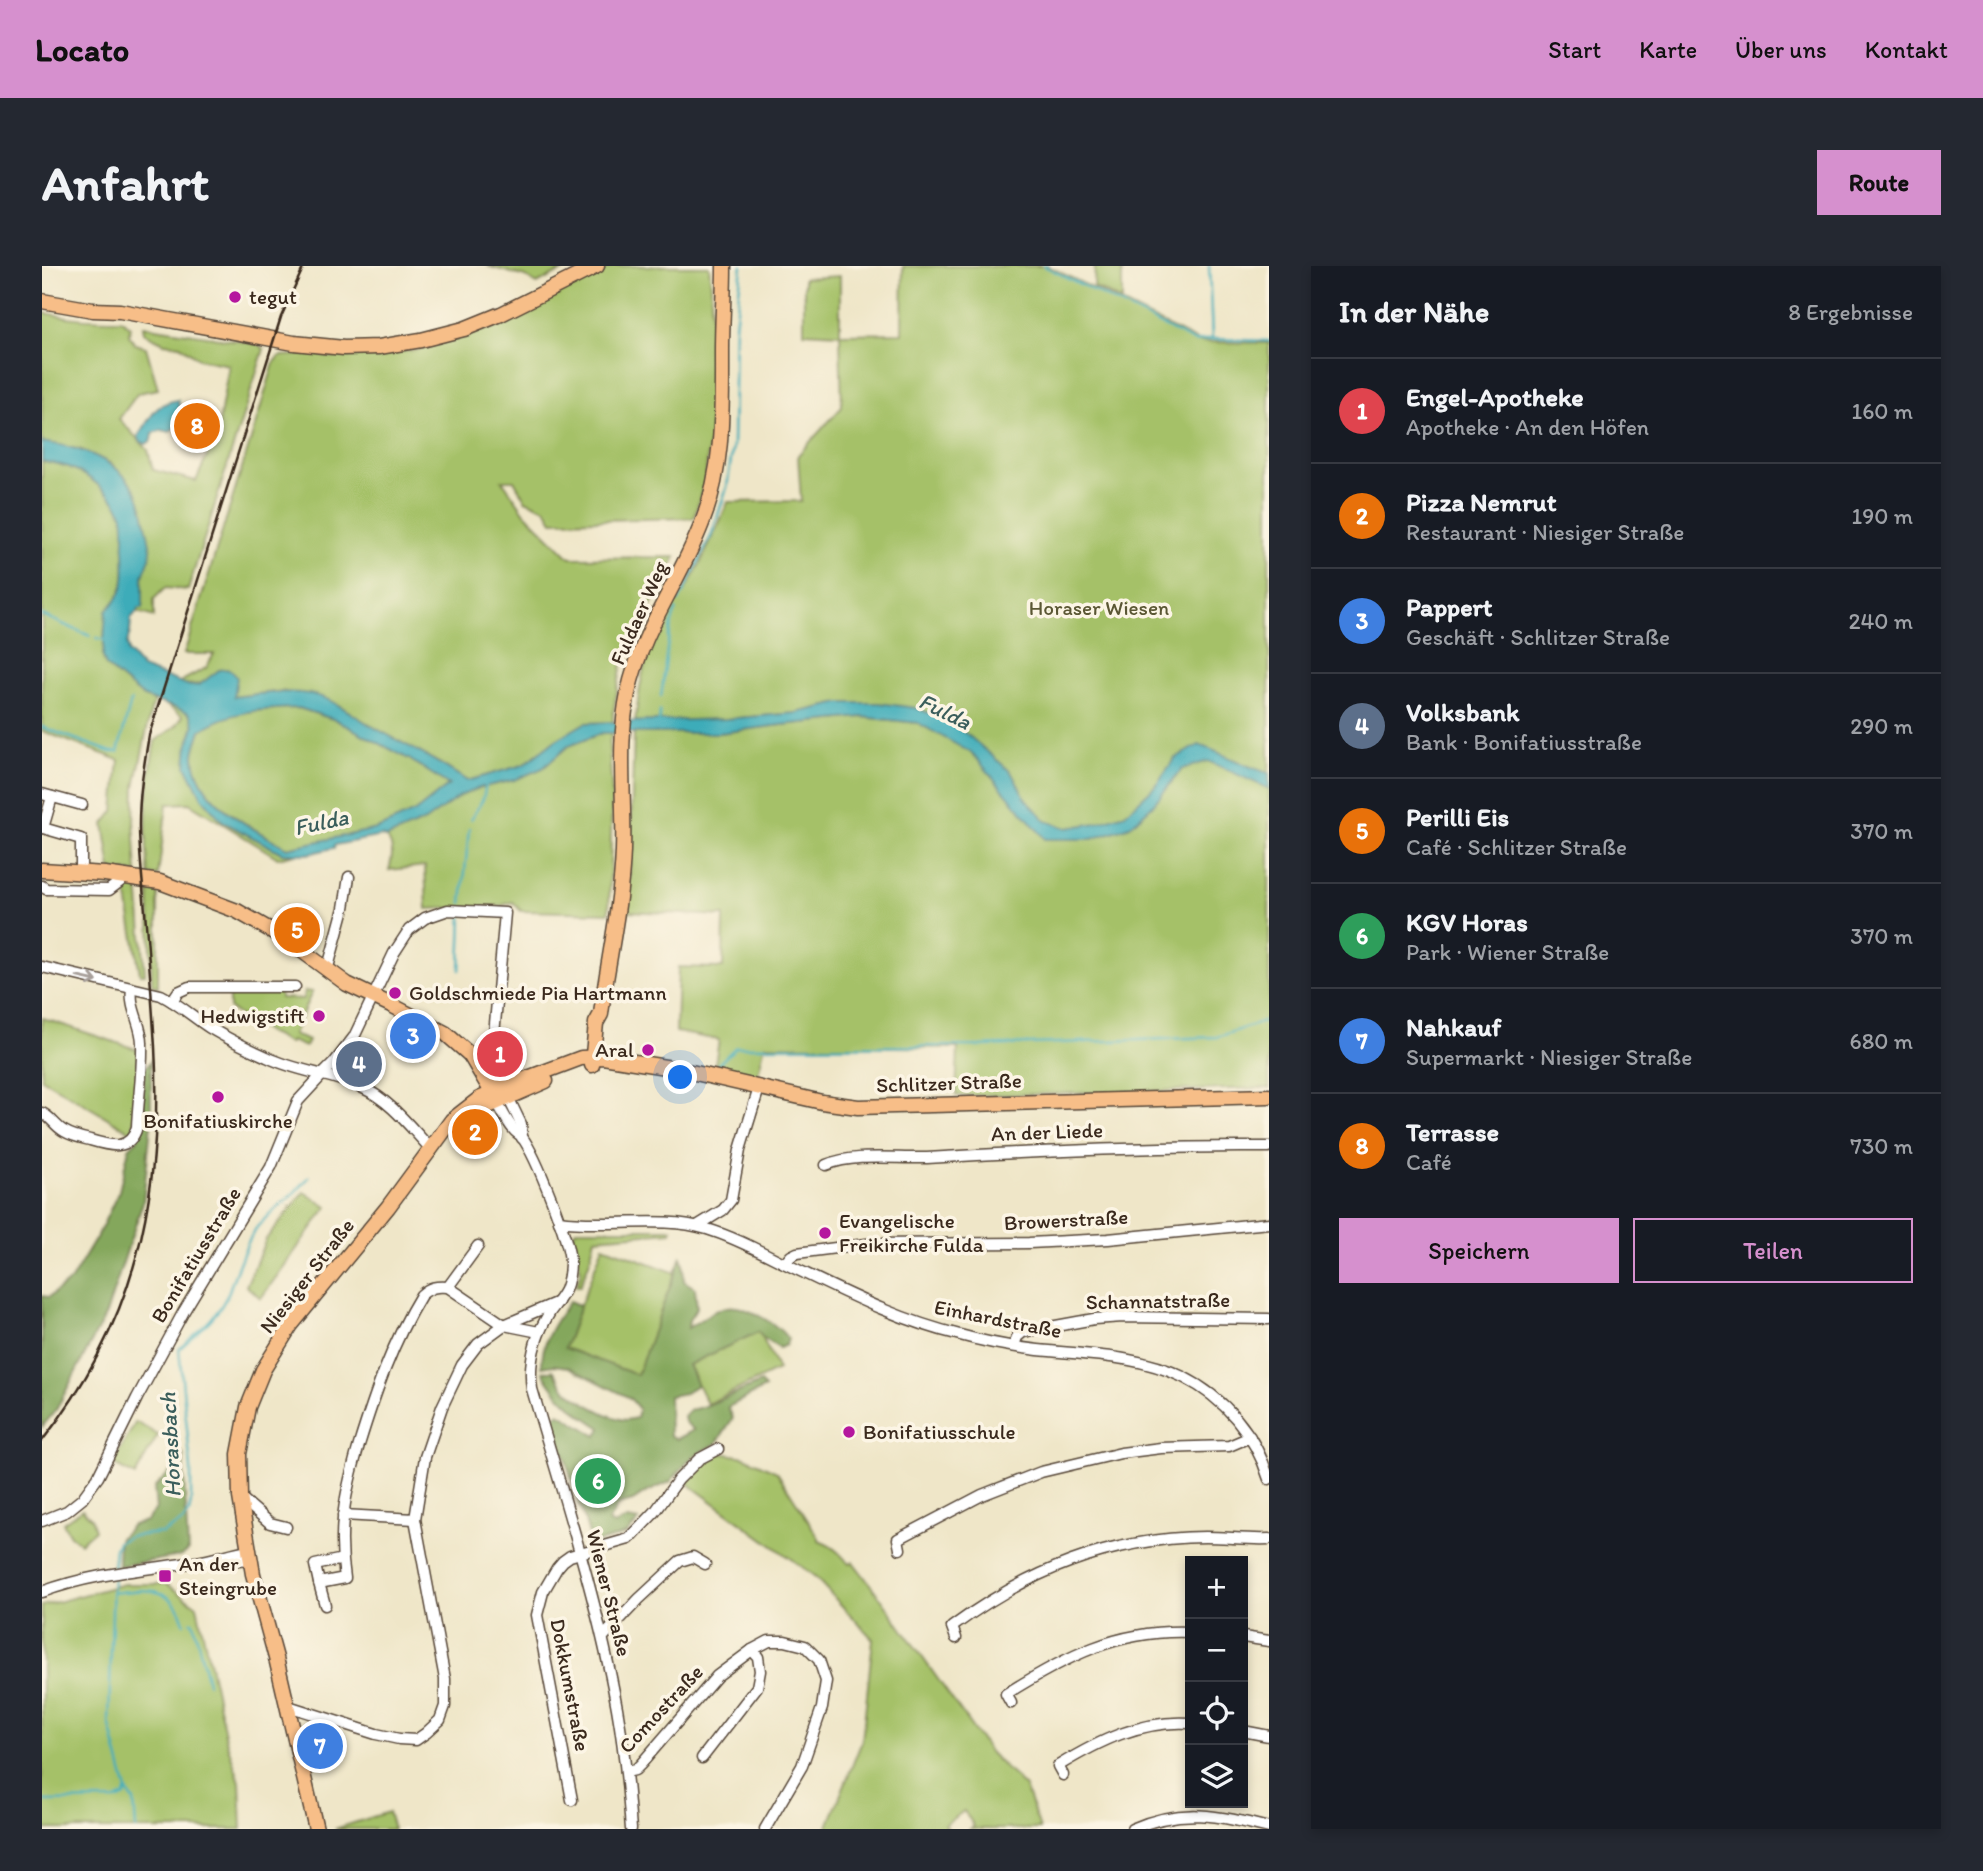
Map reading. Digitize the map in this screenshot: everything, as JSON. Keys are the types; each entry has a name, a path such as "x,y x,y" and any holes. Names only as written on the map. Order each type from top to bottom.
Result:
{"main road":[{"path":"42,301 93,310 120,311 294,343 358,348 421,340 464,329 501,314 597,266"},
{"name":"Fuldaer Weg","path":"598,1061 604,1024 601,1014 622,874 622,736 628,695 646,638 702,524 714,484 722,426 723,269"},
{"path":"42,870 160,882 237,911 278,934 347,984 436,1028 485,1063 495,1075 500,1095"},
{"path":"469,1054 500,1095"},
{"name":"Schlitzer Straße","path":"500,1095 577,1059 678,1069 822,1102 876,1107 1269,1096"},
{"name":"Niesiger Straße","path":"316,1829 249,1555 240,1497 239,1454 248,1407 263,1370 291,1325 382,1215 442,1135 461,1112 474,1102 500,1095"}],"street":[{"path":"81,873 81,839 43,828 47,795 82,805"},
{"path":"327,971 344,908 349,877"},
{"path":"42,886 46,889 109,890 132,878"},
{"name":"Bonifatiusstraße","path":"42,1521 67,1511 82,1499 98,1477 184,1311 271,1167 298,1101 354,1037 394,953 408,930 425,918 447,910 505,913 492,1057 485,1063"},
{"path":"42,968 150,992 172,1001 209,1027 271,1059 365,1089 379,1097 431,1149"},
{"path":"172,1001 178,992 189,988 295,987"},
{"path":"42,1113 62,1130 79,1138 114,1146 132,1139 137,1127 142,1048 132,1002 132,989"},
{"path":"696,1226 723,1210 731,1199 740,1150 759,1088"},
{"name":"Wiener Straße","path":"500,1095 521,1124 522,1138 543,1181 568,1249 569,1278 565,1291 539,1332 533,1349 530,1366 532,1389 603,1637 618,1710 631,1829"},
{"name":"An der Liede","path":"827,1165 840,1160 1031,1151 1269,1147"},
{"name":"Einhardstraße","path":"559,1221 580,1224 664,1223 696,1226 732,1239 870,1305 914,1322 975,1339 1137,1361 1172,1371 1193,1382 1229,1410 1250,1437 1269,1479"},
{"name":"Browerstraße","path":"785,1264 797,1253 867,1244 1108,1239 1269,1223"},
{"path":"447,1287 478,1246"},
{"path":"319,1583 345,1578 342,1559 343,1515 354,1462 393,1351 421,1295 438,1286 447,1287 504,1325 539,1332"},
{"path":"288,1706 399,1739 416,1740 440,1720 444,1706 445,1679 415,1519 425,1457 447,1396 462,1364 478,1344 504,1325 558,1302"},
{"name":"Schannatstraße","path":"1014,1346 1017,1337 1027,1331 1094,1319 1269,1319"},
{"path":"900,1549 898,1539 924,1524 982,1495 1041,1472 1121,1453 1161,1448 1229,1446 1250,1437"},
{"path":"580,1553 629,1539 655,1511 678,1480 699,1459 718,1449"},
{"path":"240,1497 270,1523 286,1528"},
{"path":"343,1515 415,1519"},
{"path":"956,1638 952,1627 987,1603 1037,1574 1093,1553 1159,1540 1205,1537 1269,1539"},
{"name":"Dokkumstraße","path":"572,1800 537,1615 543,1592 557,1568 570,1556 580,1553"},
{"path":"42,1592 110,1573 249,1555"},
{"path":"603,1637 680,1561 693,1557 705,1564"},
{"path":"325,1605 315,1565 342,1559"},
{"path":"1011,1703 1006,1694 1084,1651 1140,1636 1185,1632"},
{"path":"1248,1638 1269,1641"},
{"name":"Comostraße","path":"626,1772 635,1770 642,1764 717,1676 752,1650 769,1641 785,1641 805,1646 819,1660 826,1681 822,1708 802,1766 765,1829"},
{"path":"702,1758 757,1686 760,1671 758,1657 752,1650"},
{"path":"1063,1775 1058,1766 1088,1747 1125,1731 1147,1726 1185,1723"},
{"path":"1248,1732 1269,1736"},
{"path":"1132,1829 1155,1820 1185,1815 1206,1815 1269,1828"}],"green space":[{"path":"487,266 571,266 537,284 526,277"},
{"path":"613,266 709,266 712,353 710,434 705,479 694,518 553,521 546,509 525,500 514,480 502,480 525,513 570,558 676,557 623,658 613,722 585,723 556,740 523,765 467,781 338,705 282,691 233,697 219,670 200,683 178,683 206,668 214,654 184,654 274,363 280,356 315,354 330,357 417,350 483,329"},
{"name":"Horaser Wiesen","path":"903,266 1048,266 1199,342 1269,343 1269,1088 956,1096 958,1048 765,1045 756,1081 714,1069 719,1040 676,1032 678,967 723,968 724,916 627,911 634,733 719,733 862,717 918,723 940,735 936,722 840,703 796,713 635,722 641,680 658,626 666,611 680,598 694,575 728,502 801,501 798,455 842,407 840,334 902,333"},
{"path":"1095,266 1122,266 1122,301 1094,287"},
{"path":"840,276 840,334 804,332 804,278"},
{"path":"42,312 82,319 122,320 130,327 129,335 135,344 146,347 158,389 138,393 119,419 148,450 153,470 196,481 217,434 229,365 199,359 180,345 164,343 144,333 143,326 257,344 264,349 188,590 165,588 154,599 154,617 137,612 139,608 143,608 145,569 136,491 112,464 82,450 42,442"},
{"path":"42,461 69,467 92,480 107,492 122,513 125,527 124,577 118,597 106,611 103,657 106,666 144,697 155,701 135,787 137,873 111,870 104,824 114,811 119,760 42,731"},
{"path":"167,706 182,708 191,715 194,726 188,744 186,766 222,821 282,853 295,854 278,858 189,803 167,804 158,876 149,875 147,808 155,741 176,726 183,716"},
{"path":"298,708 336,720 409,759 449,785 415,812 377,829 287,848 243,822 215,800 197,772 194,753 201,730 212,723 260,710"},
{"path":"602,733 612,733 609,744 612,794 609,913 521,911 513,902 499,906 427,909 425,866 389,870 392,849 386,838 425,821 460,796 479,788 514,780 543,768 568,746"},
{"path":"126,881 138,883 145,974 140,974"},
{"path":"149,883 158,885 158,987 152,984"},
{"path":"229,991 280,992 280,998 303,999 305,991 312,992 293,1034 308,1041 305,1047 291,1041 289,1044 229,1008"},
{"path":"42,1018 139,1050 133,1133 42,1079"},
{"path":"151,1061 151,1125 143,1202 106,1314 56,1410 42,1427 42,1296 49,1297 71,1280 99,1233 119,1191 129,1148 138,1139 145,1068"},
{"path":"304,1192 327,1207 261,1298 246,1286 266,1239"},
{"path":"577,1229 672,1229 671,1232 595,1238 580,1286 576,1286 581,1271 573,1236"},
{"path":"603,1246 676,1273 637,1375 564,1348"},
{"path":"681,1257 684,1281 695,1288 697,1308 689,1320 688,1328 716,1311 732,1306 751,1311 763,1318 783,1332 788,1339 786,1345 779,1348 758,1332 688,1365 697,1385 685,1393 669,1396 670,1435 677,1439 694,1430 685,1422 684,1416 690,1410 760,1383 765,1388 728,1407 733,1418 716,1444 693,1456 670,1482 633,1501 618,1505 608,1522 614,1525 627,1519 639,1521 626,1534 592,1544 553,1419 559,1413 597,1436 601,1428 568,1404 543,1372 553,1370 570,1392 611,1416 626,1420 637,1418 639,1409 630,1398 569,1367 542,1367 546,1340 570,1301 580,1306 565,1348 637,1375"},
{"path":"759,1331 778,1370 707,1404 688,1365"},
{"path":"136,1422 158,1435 135,1476 112,1464"},
{"path":"183,1453 188,1551 181,1556 118,1566 119,1539 132,1525 146,1521 156,1509 154,1488 179,1463"},
{"path":"720,1453 745,1457 777,1472 819,1541 836,1550 849,1564 853,1562 990,1753 1025,1787 1040,1829 970,1829 974,1826 964,1811 945,1824 948,1829 827,1829 862,1741 873,1639 814,1576 687,1483 701,1462"},
{"path":"82,1509 91,1518 95,1530 80,1543 70,1535 63,1523"},
{"path":"124,1584 167,1584 197,1606 227,1743 240,1782 242,1829 42,1829 42,1606"},
{"path":"388,1812 393,1829 335,1829"}],"water":[{"path":"178,400 183,426 170,432 162,430 153,433 152,440 146,444 140,441 138,436 158,408"},
{"path":"42,442 82,451 118,470 139,497 151,549 143,576 143,608 139,608 131,619 127,643 128,652 142,668 190,686 199,685 219,670 227,669 237,678 234,697 281,692 319,696 467,781 523,765 556,740 585,723 726,719 796,713 840,703 879,703 916,708 940,717 968,735 1011,772 1026,799 1046,821 1067,828 1125,814 1155,786 1175,758 1199,745 1269,773 1269,789 1208,761 1182,769 1152,806 1130,826 1092,839 1045,839 973,754 918,723 862,717 719,733 602,733 568,746 543,768 514,780 479,788 460,796 425,821 386,838 382,836 335,845 334,848 307,854 282,853 222,821 202,798 186,766 188,744 194,726 191,715 144,697 106,666 103,657 106,611 122,590 125,577 122,513 107,492 84,475 69,467 42,461","holes":["299,708 336,720 409,759 449,785 415,812 377,829 287,848 228,812 204,787 197,772 194,753 201,730 224,718 261,710"]}],"waterway":[{"path":"679,601 711,536 727,487 733,446 735,326 742,266"},
{"path":"1044,266 1195,342 1212,339 1269,341"},
{"path":"1209,266 1212,339"},
{"path":"661,696 668,641 676,610"},
{"path":"42,615 90,636"},
{"path":"97,638 108,641"},
{"path":"42,727 111,752 118,752 131,701"},
{"path":"659,722 660,711"},
{"name":"Horasbach","path":"471,819 483,799 486,784"},
{"name":"Horasbach","path":"462,903 469,829"},
{"name":"Horasbach","path":"460,970 462,917"},
{"path":"713,1069 736,1047 980,1046 1217,1037 1269,1020"},
{"name":"Horasbach","path":"113,1570 118,1542 130,1536 162,1533 182,1522 189,1513 191,1469 179,1349 220,1308 245,1248 258,1226 309,1177"},
{"name":"Horasbach","path":"113,1577 109,1722 127,1791 134,1801 136,1829"},
{"path":"112,1593 147,1590 166,1595 179,1610 184,1623"},
{"path":"191,1622 208,1683"},
{"path":"42,1801 116,1800 125,1796 126,1792"}],"railway":[{"path":"42,1441 74,1396 100,1350 121,1303 137,1255 148,1206 154,1155 155,1047 139,813 149,735 281,317 304,266"}],"place":[{"name":"tegut","path":"235,297"},
{"name":"Terrasse","path":"197,426"},
{"name":"Perilli Eis","path":"297,930"},
{"name":"Goldschmiede Pia Hartmann","path":"395,993"},
{"name":"Hedwigstift","path":"319,1016"},
{"name":"Pappert","path":"413,1036"},
{"name":"Aral","path":"648,1050"},
{"name":"Engel-Apotheke","path":"500,1054"},
{"name":"Volksbank","path":"359,1064"},
{"name":"Bonifatiuskirche","path":"218,1097"},
{"name":"Pizza Nemrut","path":"475,1132"},
{"name":"Evangelische Freikirche Fulda","path":"825,1233"},
{"name":"Bonifatiusschule","path":"849,1432"},
{"name":"KGV Horas","path":"598,1481"},
{"name":"An der Steingrube","path":"165,1576"},
{"name":"Nahkauf","path":"320,1746"}],"water label":[{"name":"Fulda","path":"945,711"},
{"name":"Fulda","path":"321,822"}]}
